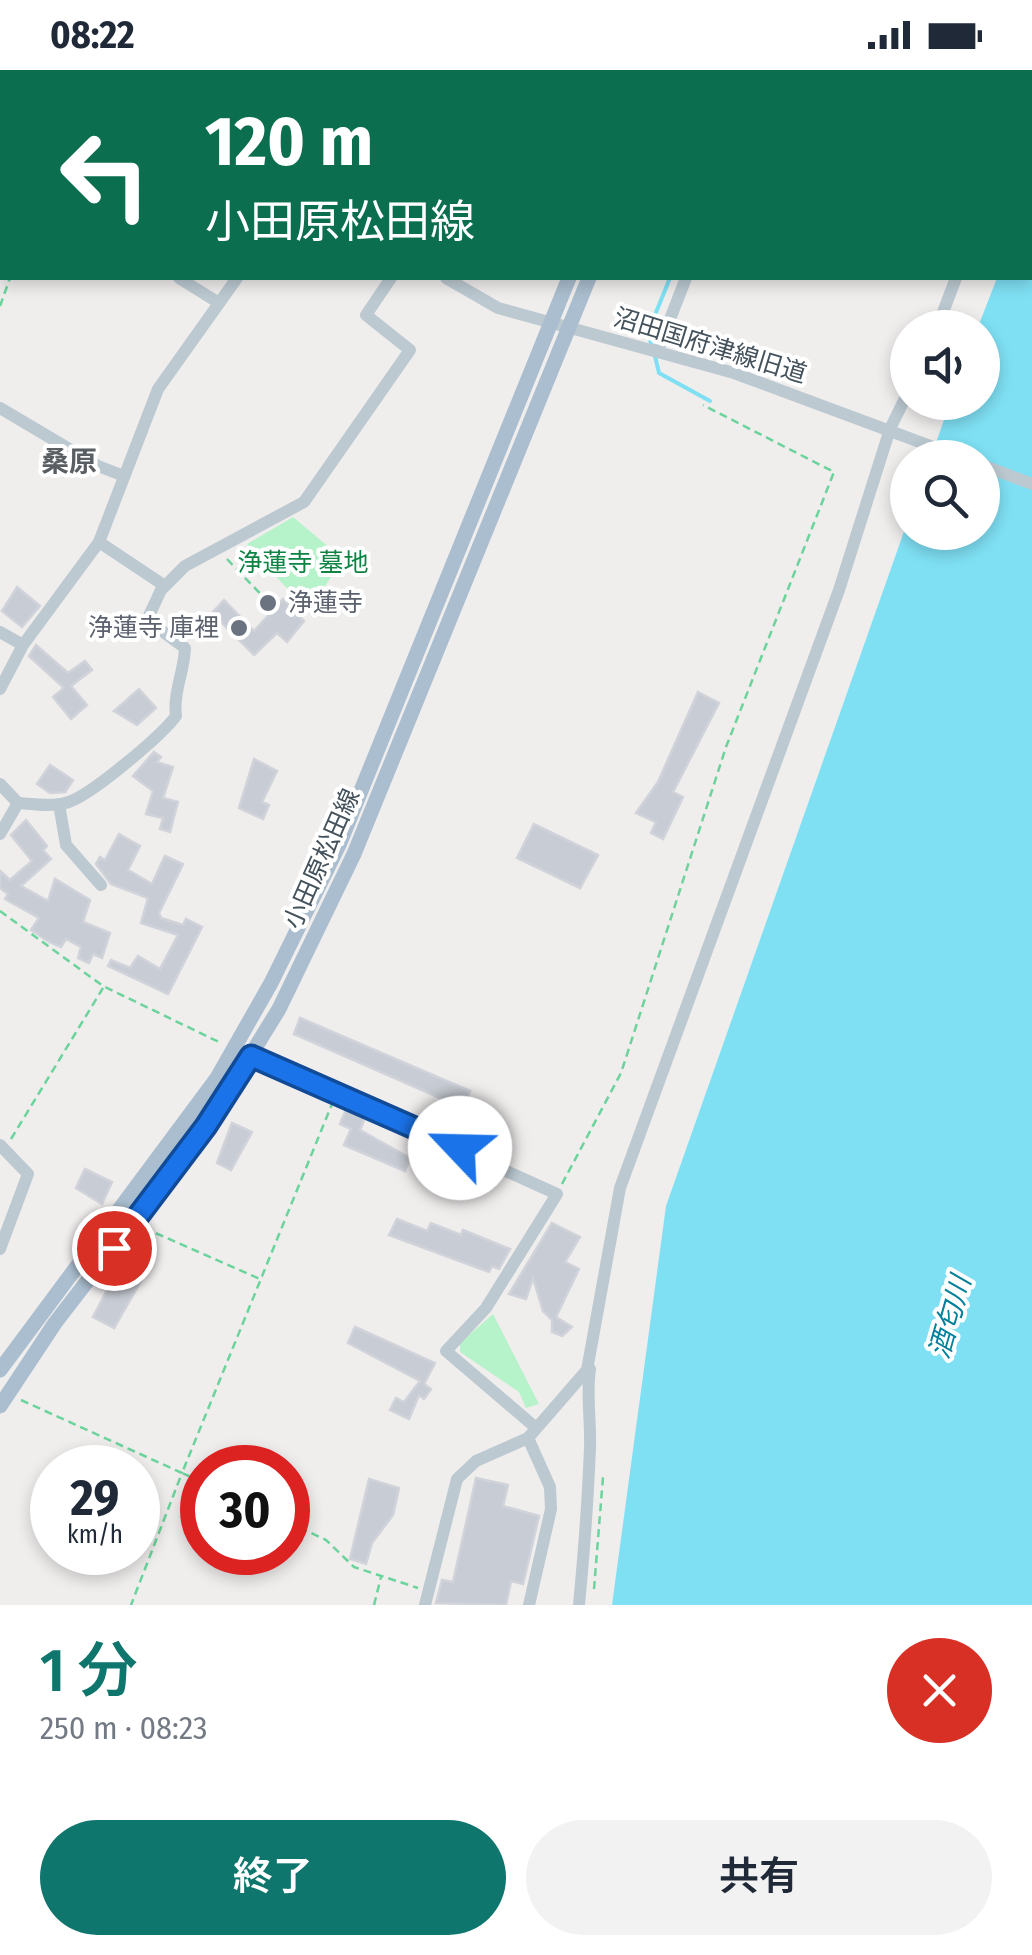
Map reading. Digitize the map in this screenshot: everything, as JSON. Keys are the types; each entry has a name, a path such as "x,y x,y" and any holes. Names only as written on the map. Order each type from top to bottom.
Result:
{"main road":[{"name":"小田原松田線","path":"0,1370 235,1049 340,845 568,280"},
{"name":"小田原松田線","path":"2,1396 206,1126 251,1056 315,939 354,854 589,280"}],"street":[{"path":"183,280 219,303"},
{"path":"0,689 23,645 99,542 158,389 236,280"},
{"path":"0,784 18,803 59,804 88,794 119,765 158,740 176,716 174,696 184,670 185,648 148,620 165,586 185,566 304,502 410,350 366,315 390,280"},
{"name":"沼田国府津線旧道","path":"449,280 498,308 658,350 919,440"},
{"path":"658,350 685,280"},
{"path":"944,310 955,280"},
{"path":"0,408 98,466 124,476"},
{"path":"579,1605 591,1418 585,1398 620,1188 826,626 894,420"},
{"path":"1000,472 1032,484"},
{"path":"99,542 165,586"},
{"path":"0,632 23,645"},
{"path":"0,834 18,803"},
{"path":"59,804 66,845 101,886"},
{"path":"251,1056 557,1194 486,1308 446,1351 531,1432 550,1488 551,1510 529,1605"},
{"path":"0,1249 28,1174 3,1147"},
{"path":"427,1598 457,1480 476,1461 531,1432 577,1386 591,1358"}],"path":[{"path":"0,306 9,280"},
{"path":"557,1194 622,1073 726,747 834,472 703,406"},
{"path":"217,549 274,608"},
{"path":"0,912 103,986 235,1049"},
{"path":"3,1147 103,986"},
{"path":"193,1445 335,1093"},
{"path":"133,1224 261,1280"},
{"path":"2,1396 180,1472"},
{"path":"131,1605 180,1478"},
{"path":"310,1532 326,1540 354,1568 427,1598"},
{"path":"374,1605 381,1576"}],"green space":[{"name":"浄蓮寺 墓地","path":"293,517 343,559 308,612 247,544"},
{"path":"493,1314 539,1404 526,1408 519,1392 460,1352 460,1343"}],"water":[{"name":"酒匂川","path":"996,280 1032,280 1032,1605 612,1605 666,1206 897,550 1000,550 1000,440 937,440 944,420 1000,420 1000,310 985,310"}],"building":[{"path":"17,587 40,606 22,627 2,611"},
{"path":"283,599 304,621 287,642 277,633 254,655 212,613 224,600 254,631"},
{"path":"36,645 68,673 85,661 92,670 71,686 87,705 71,719 53,697 64,688 29,656"},
{"path":"139,689 156,708 137,725 114,711"},
{"path":"698,692 719,703 673,792 683,797 663,839 651,833 656,822 636,813 658,782"},
{"path":"154,752 161,757 157,762 173,767 163,798 178,802 170,832 160,829 163,818 146,814 153,791 133,776"},
{"path":"254,759 277,771 262,802 269,805 263,819 239,808"},
{"path":"50,765 73,780 65,792 50,793 37,784"},
{"path":"26,820 47,846 43,850 51,859 21,886 48,901 55,879 90,900 83,922 110,933 102,958 93,954 89,963 78,958 81,947 66,939 61,947 49,942 31,930 39,918 5,899 8,894 0,888 0,871 10,880 32,861 11,835"},
{"path":"534,824 598,855 580,888 517,858"},
{"path":"119,834 140,846 128,870 152,884 165,856 183,864 159,913 161,918 183,925 186,919 202,927 168,994 108,966 111,960 130,968 138,956 160,969 178,935 141,923 148,898 111,884 96,864 100,857 105,860"},
{"path":"300,1018 470,1091 463,1108 294,1034"},
{"path":"346,1110 365,1118 360,1130 410,1158 405,1171 344,1145 351,1129 340,1124"},
{"path":"232,1123 252,1132 231,1170 217,1163"},
{"path":"85,1169 112,1182 102,1204 76,1188"},
{"path":"397,1219 427,1231 431,1223 461,1235 463,1230 510,1249 499,1269 492,1266 489,1272 389,1235"},
{"path":"552,1223 580,1237 565,1262 579,1269 556,1317 572,1327 562,1336 552,1332 552,1320 543,1311 533,1278 526,1299 509,1294"},
{"path":"128,1267 137,1271 135,1277 141,1281 114,1328 93,1317 114,1277 122,1281"},
{"path":"355,1327 435,1363 424,1384 431,1389 424,1399 419,1395 409,1419 390,1410 396,1398 404,1402 420,1381 348,1343"},
{"path":"476,1478 508,1485 503,1506 539,1516 523,1584 511,1581 506,1605 436,1603 442,1580 453,1582"},
{"path":"369,1479 399,1488 393,1515 372,1543 366,1564 350,1559"}],"waterway":[{"path":"652,347 648,332 669,280"},
{"path":"655,356 659,373 710,401"}],"place":[{"name":"浄蓮寺","path":"268,603"},
{"name":"浄蓮寺 庫裡","path":"239,628"}],"district":[{"name":"桑原","path":"69,461"}],"route":[{"path":"114,1248 206,1126 251,1056 460,1148"}]}
